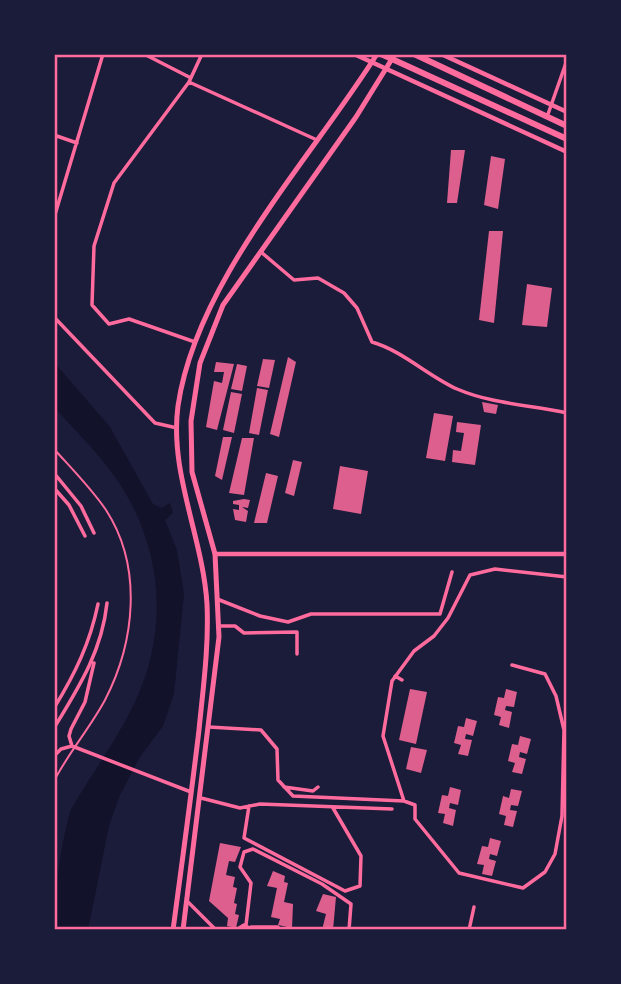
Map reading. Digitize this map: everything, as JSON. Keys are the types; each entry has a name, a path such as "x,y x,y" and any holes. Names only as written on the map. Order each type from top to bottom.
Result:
{"main road":[{"path":"173,930 205,674 207,603 182,475 177,428 178,405 212,302 242,248 379,54 394,57 567,139"},
{"path":"414,54 567,126"},
{"path":"183,930 201,798 219,626 215,554 192,471 191,421 200,363 223,305 356,117 394,57"}],"street":[{"path":"54,218 103,54"},
{"path":"144,54 190,80 319,141"},
{"path":"197,342 129,319 109,324 92,305 94,246 114,183 190,80 202,54"},
{"path":"354,54 567,152"},
{"path":"440,54 567,112"},
{"path":"547,117 567,60"},
{"path":"54,135 77,143"},
{"path":"260,251 295,280 318,278 336,287 357,308 372,342 385,346 443,382 486,398 567,413"},
{"path":"54,317 155,423 177,428"},
{"path":"54,472 82,506 94,533"},
{"path":"54,488 69,505 85,536"},
{"path":"215,554 567,554"},
{"path":"404,801 383,736 395,676 414,651 434,636 448,618 470,575 495,569 567,577"},
{"path":"217,599 260,616 288,622 311,614 440,614 452,572"},
{"path":"72,746 69,736 85,702 107,603"},
{"path":"54,708 81,664 92,634 98,604"},
{"path":"219,626 235,626 244,633 297,632 298,654"},
{"path":"54,728 96,657"},
{"path":"209,727 261,730 277,749 278,780 293,796 404,801 415,805 415,818 459,873 523,888 545,872 559,841 564,730 556,696 545,674 512,665"},
{"path":"395,676 402,680"},
{"path":"54,755 61,749 72,746 191,793"},
{"path":"282,787 313,791 318,787"},
{"path":"201,798 240,808 260,804 392,809"},
{"path":"249,806 244,838 345,891 360,886 361,856 333,808"},
{"path":"250,927 251,883 240,867 244,852 253,849 322,884 351,904 349,930"},
{"path":"187,901 216,930"},
{"path":"469,930 474,907"},
{"path":"236,930 278,927"}],"lane":[{"path":"54,449 107,512 126,556 132,606 121,658 106,697 72,746 54,781"}],"shaded area":[{"path":"54,362 110,427 153,504 162,508 170,503 173,513 165,520 177,550 184,594 174,694 163,726 140,757 120,795 109,826 88,930 54,930 56,885 63,841 70,811 126,720 144,679 152,652 156,596 147,541 123,489 99,457 54,407"}],"building":[{"path":"451,150 465,150 457,203 447,203"},
{"path":"491,156 505,159 498,209 484,205"},
{"path":"489,231 503,231 494,323 479,320"},
{"path":"527,284 552,288 547,327 522,325"},
{"path":"288,357 296,362 279,437 270,434"},
{"path":"263,359 275,360 269,388 257,386"},
{"path":"216,362 234,364 217,430 206,427 214,381 222,383 224,372 214,372"},
{"path":"237,364 247,366 242,391 231,389"},
{"path":"257,388 268,390 259,435 249,433"},
{"path":"231,392 242,394 234,433 223,430"},
{"path":"482,402 498,405 496,414 484,412"},
{"path":"434,413 453,416 445,461 426,458"},
{"path":"457,422 481,425 475,465 452,462 453,450 461,451 464,433 456,432"},
{"path":"223,437 232,437 222,480 215,476"},
{"path":"242,438 254,438 244,495 229,493"},
{"path":"293,460 302,462 294,496 285,493"},
{"path":"340,466 368,471 361,514 333,509"},
{"path":"266,473 278,476 267,523 254,523"},
{"path":"250,500 248,508 242,507 248,511 246,522 235,520 233,509 239,510 239,505 233,504 233,501"},
{"path":"410,689 427,692 416,744 399,740"},
{"path":"506,689 517,692 514,707 506,706 505,710 512,712 509,728 499,725 501,717 494,715 498,697 504,698"},
{"path":"466,718 477,721 473,736 466,734 465,739 472,740 468,756 458,754 461,745 454,743 458,726 464,727"},
{"path":"520,736 531,739 527,754 520,752 519,757 526,759 522,774 512,772 515,763 508,761 512,744 518,745"},
{"path":"411,747 427,750 421,773 406,769"},
{"path":"450,787 461,790 458,805 450,803 449,808 456,810 453,826 443,823 445,814 438,813 442,795 448,796"},
{"path":"511,789 522,791 518,806 511,805 510,810 517,811 513,827 504,825 506,816 499,814 503,796 509,798"},
{"path":"490,838 501,841 497,856 490,854 489,859 496,861 492,876 482,874 484,865 477,864 482,846 488,847"},
{"path":"220,843 241,847 235,862 229,861 226,875 235,877 235,914 239,915 236,928 227,926 228,918 209,901"},
{"path":"273,871 285,876 284,882 288,883 284,902 293,904 292,928 278,925 280,919 271,917 277,888 267,886"},
{"path":"323,894 336,897 333,930 322,930 326,914 316,911"}]}
